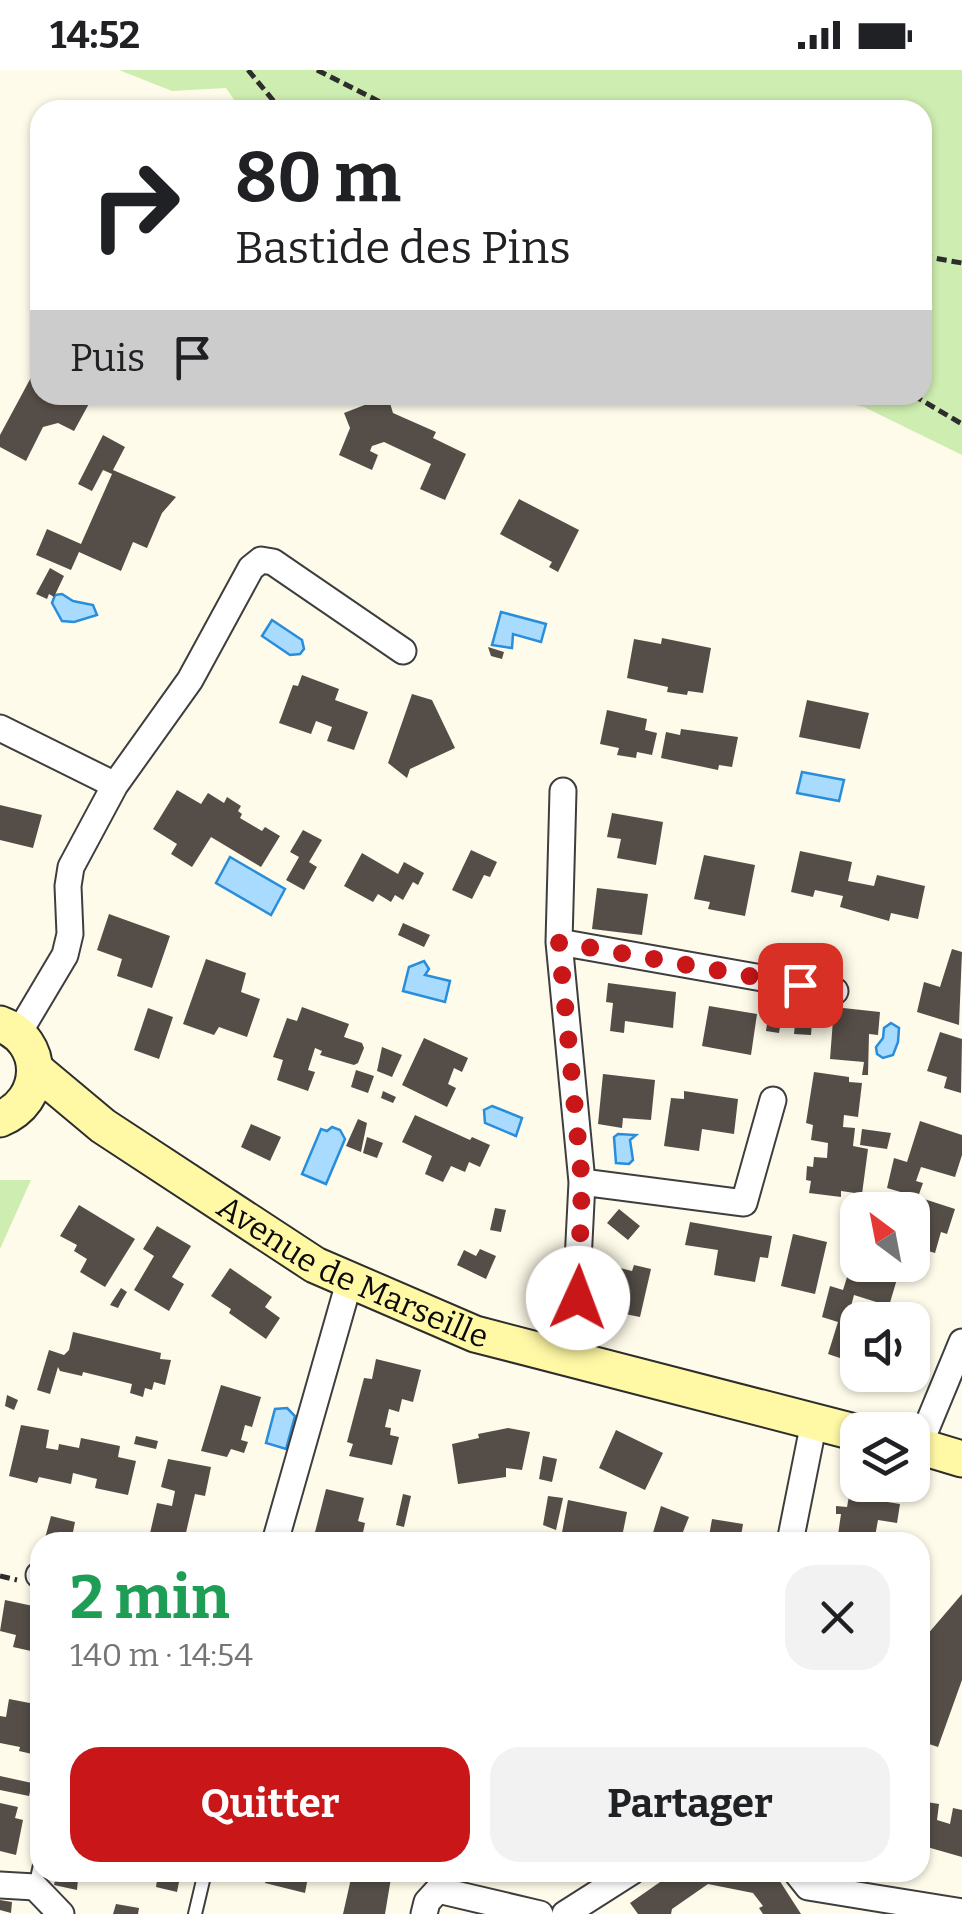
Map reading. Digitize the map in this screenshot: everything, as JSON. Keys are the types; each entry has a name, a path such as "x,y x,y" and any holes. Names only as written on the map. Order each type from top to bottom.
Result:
{"street":[{"path":"10,1114 34,1084 36,1070 32,1050 9,1029 65,955 70,934 71,867 115,785 190,680 251,568 261,560 273,562 403,651"},
{"path":"0,728 115,785"},
{"path":"562,791 559,942 582,1182 573,1361"},
{"path":"559,942 835,991"},
{"name":"Avenue de Marseille","path":"36,1070 102,1126 314,1265 475,1334 840,1428"},
{"path":"582,1182 744,1203 773,1100"},
{"name":"Avenue de Marseille","path":"10,1114 102,1126"},
{"path":"278,1532 350,1279"},
{"path":"930,1414 962,1342"},
{"path":"792,1532 814,1422"},
{"path":"930,1449 962,1458"},
{"path":"0,1884 30,1878"},
{"path":"42,1882 61,1914"},
{"path":"565,1914 615,1882"},
{"path":"804,1882 808,1887 874,1906 962,1912"},
{"path":"424,1914 427,1902 438,1890 540,1914"}],"lane":[{"path":"196,1914 202,1882"}],"path":[{"path":"248,70 273,100"},
{"path":"317,70 376,100"},
{"path":"932,258 962,263"},
{"path":"930,405 962,424"}],"green space":[{"path":"119,70 962,70 962,455 856,405 932,405 932,100 234,100 226,88 172,91"},
{"path":"0,1180 31,1180 0,1249"}],"water":[{"path":"55,595 93,605 97,615 74,622 62,621 52,603"},
{"path":"501,612 546,624 541,642 513,634 512,648 492,645"},
{"path":"272,620 302,640 304,649 300,654 290,655 262,636"},
{"path":"802,772 844,780 839,801 797,793"},
{"path":"230,857 285,889 271,915 216,883"},
{"path":"424,961 429,969 425,975 450,981 445,1002 403,991 409,967"},
{"path":"891,1023 899,1028 898,1042 893,1055 883,1058 876,1047 884,1028"},
{"path":"492,1106 522,1118 516,1136 485,1123 484,1110"},
{"path":"332,1127 340,1130 345,1139 326,1184 302,1174 321,1129 327,1131"},
{"path":"636,1135 630,1140 633,1160 629,1164 616,1163 614,1137"},
{"path":"287,1408 295,1416 286,1449 266,1443 275,1409"}],"building":[{"path":"30,379 30,405 88,405 74,431 58,423 43,427 26,461 0,447 0,435"},
{"path":"365,405 391,405 393,413 436,432 433,438 466,454 445,500 420,489 431,464 384,442 372,446 370,451 378,455 372,470 339,455 350,428 344,413"},
{"path":"103,435 125,447 113,470 176,497 162,513 147,548 133,542 121,571 79,552 71,570 36,555 47,529 81,544 112,474 103,470 92,491 78,484"},
{"path":"519,499 579,530 558,572 549,567 552,562 500,534"},
{"path":"50,568 64,576 54,597 49,594 47,599 36,594"},
{"path":"662,638 711,648 703,693 667,692 668,687 627,678 634,639 661,644"},
{"path":"488,647 504,652 502,659 491,656"},
{"path":"302,675 339,689 335,700 368,712 354,750 327,741 332,727 316,721 311,734 279,723 293,685 298,686"},
{"path":"412,694 432,700 455,748 410,769 407,778 388,763"},
{"path":"807,700 869,713 860,749 799,737"},
{"path":"607,710 647,719 645,730 657,733 652,755 617,755 619,748 600,744"},
{"path":"681,729 738,737 732,767 719,765 718,770 661,758 666,732 680,735"},
{"path":"177,790 201,804 208,793 224,803 227,797 241,806 240,818 280,836 261,867 211,837 192,867 171,854 177,844 153,829"},
{"path":"0,805 42,815 33,848 0,840"},
{"path":"612,813 663,822 656,865 617,858 621,839 607,837"},
{"path":"303,830 322,840 309,862 317,867 304,890 286,880 299,857 290,852"},
{"path":"471,850 497,862 490,877 484,875 472,899 452,890"},
{"path":"800,851 852,862 848,881 874,886 877,875 925,886 918,919 891,913 889,921 840,907 843,896 815,890 813,897 791,892"},
{"path":"362,853 398,874 404,862 424,873 418,885 413,882 403,900 395,895 391,902 378,894 373,902 344,886"},
{"path":"704,855 755,865 745,916 708,909 710,902 694,899"},
{"path":"597,888 648,894 642,935 592,929"},
{"path":"109,914 170,936 152,988 117,976 122,959 97,950"},
{"path":"403,923 430,935 424,947 398,935"},
{"path":"952,949 962,952 959,1025 917,1012 924,982 940,987"},
{"path":"206,959 246,973 241,992 260,999 247,1037 219,1027 214,1035 183,1024"},
{"path":"819,960 826,961 823,975 816,974"},
{"path":"608,983 676,992 673,1028 625,1021 624,1033 610,1031 613,1003 606,1002"},
{"path":"772,990 795,992 793,1003 784,1002 779,1033 766,1031"},
{"path":"797,1004 827,1007 825,1024 812,1022 811,1035 794,1034"},
{"path":"709,1006 757,1014 751,1055 702,1046"},
{"path":"302,1007 349,1024 344,1037 362,1043 364,1048 354,1065 320,1055 322,1051 315,1048 308,1070 315,1072 308,1091 277,1080 283,1060 273,1057 287,1018 297,1021"},
{"path":"834,1007 880,1012 878,1035 869,1034 868,1075 862,1075 864,1062 830,1059"},
{"path":"148,1008 173,1017 159,1059 134,1050"},
{"path":"940,1032 962,1039 961,1093 944,1088 947,1077 927,1071"},
{"path":"424,1038 468,1058 462,1072 454,1068 448,1084 456,1088 447,1107 402,1085"},
{"path":"382,1047 402,1055 392,1077 377,1071"},
{"path":"356,1070 374,1076 368,1093 351,1087"},
{"path":"814,1072 862,1083 858,1117 844,1115 843,1127 855,1128 853,1146 868,1149 862,1192 841,1191 840,1197 809,1193 807,1166 813,1167 814,1157 827,1158 828,1143 811,1140 813,1125 806,1123"},
{"path":"603,1074 655,1080 651,1120 623,1118 622,1128 598,1124"},
{"path":"383,1091 396,1097 393,1103 381,1098"},
{"path":"684,1091 738,1099 734,1134 702,1129 699,1151 664,1146 671,1098 684,1099"},
{"path":"415,1115 490,1145 480,1167 469,1162 465,1172 451,1166 443,1182 425,1174 432,1156 402,1142"},
{"path":"358,1119 367,1123 361,1152 346,1146"},
{"path":"920,1121 962,1135 962,1155 955,1177 921,1167 916,1181 923,1183 920,1192 887,1188 894,1158 907,1162"},
{"path":"251,1124 281,1137 270,1161 241,1147"},
{"path":"862,1129 891,1133 887,1149 860,1145"},
{"path":"367,1137 383,1143 377,1158 363,1153"},
{"path":"930,1201 955,1209 947,1234 941,1232 935,1253 930,1251"},
{"path":"79,1205 135,1239 105,1287 80,1272 87,1259 74,1251 77,1245 60,1236"},
{"path":"495,1208 506,1210 501,1232 490,1230"},
{"path":"619,1209 640,1226 628,1240 607,1223"},
{"path":"690,1222 772,1236 768,1258 760,1257 755,1282 714,1275 718,1250 685,1245"},
{"path":"157,1226 191,1246 172,1277 184,1284 169,1311 134,1290 154,1256 143,1249"},
{"path":"793,1234 827,1242 815,1294 781,1286"},
{"path":"480,1249 496,1256 486,1279 457,1265 464,1250 476,1256"},
{"path":"634,1265 651,1269 640,1317 615,1312 617,1303 604,1301 612,1266 632,1271"},
{"path":"230,1268 272,1297 265,1307 280,1318 266,1339 211,1296"},
{"path":"846,1282 896,1282 890,1302 854,1295 852,1302 840,1302 840,1358 828,1354 838,1322 822,1317 830,1286 843,1290"},
{"path":"121,1288 127,1292 118,1308 110,1305"},
{"path":"73,1332 161,1353 160,1359 171,1360 165,1385 154,1382 152,1390 145,1388 143,1397 130,1393 132,1384 83,1372 82,1376 60,1371 58,1367 50,1394 37,1390 49,1350 64,1355"},
{"path":"376,1359 421,1370 413,1402 402,1399 399,1412 389,1409 385,1427 391,1428 390,1435 399,1437 392,1465 349,1456 353,1444 347,1442 364,1378 372,1379"},
{"path":"221,1385 261,1397 252,1427 245,1425 241,1440 248,1442 244,1453 231,1449 227,1457 201,1451"},
{"path":"7,1395 18,1400 14,1410 5,1406"},
{"path":"21,1425 49,1430 46,1448 58,1450 59,1444 79,1448 81,1438 120,1446 118,1457 136,1461 128,1495 95,1488 97,1479 73,1473 71,1484 39,1477 37,1483 9,1476"},
{"path":"508,1428 530,1432 522,1470 506,1468 506,1477 458,1484 452,1444"},
{"path":"616,1430 663,1453 645,1490 599,1468"},
{"path":"136,1436 158,1441 156,1449 134,1444"},
{"path":"543,1456 557,1459 552,1482 539,1479"},
{"path":"168,1459 211,1467 205,1496 195,1494 186,1532 150,1532 157,1503 172,1506 175,1491 161,1487"},
{"path":"326,1489 364,1498 358,1521 365,1523 363,1532 315,1532"},
{"path":"403,1494 411,1496 404,1527 396,1525"},
{"path":"548,1496 563,1498 556,1530 543,1525"},
{"path":"568,1500 627,1512 623,1532 562,1532"},
{"path":"848,1502 900,1504 897,1523 878,1520 876,1532 838,1532 841,1514 836,1514 836,1506 847,1507"},
{"path":"661,1506 689,1517 683,1532 653,1532"},
{"path":"51,1516 75,1522 73,1532 47,1532"},
{"path":"712,1519 743,1524 742,1532 710,1532"},
{"path":"962,1594 962,1680 938,1747 930,1744 930,1631"},
{"path":"5,1600 30,1605 30,1651 13,1647 16,1635 0,1631"},
{"path":"9,1699 30,1703 30,1754 0,1743 0,1716 6,1717"},
{"path":"0,1776 30,1783 29,1796 0,1790"},
{"path":"0,1803 18,1807 15,1818 23,1820 16,1855 0,1851"},
{"path":"930,1803 939,1804 937,1820 950,1824 953,1808 962,1810 962,1857 930,1848"},
{"path":"55,1882 78,1882 77,1890 54,1885"},
{"path":"157,1882 179,1882 177,1892 156,1887"},
{"path":"265,1882 307,1882 305,1893"},
{"path":"350,1882 390,1882 385,1914 343,1914"},
{"path":"660,1882 780,1882 801,1914 763,1914 759,1908 763,1906 753,1893 708,1884 672,1909 671,1914 638,1914 630,1903"},
{"path":"0,1900 12,1902 11,1913 0,1910"},
{"path":"116,1904 139,1908 138,1914 113,1914"}],"route":[{"path":"578,1298 582,1182 559,942 800,985"}]}
